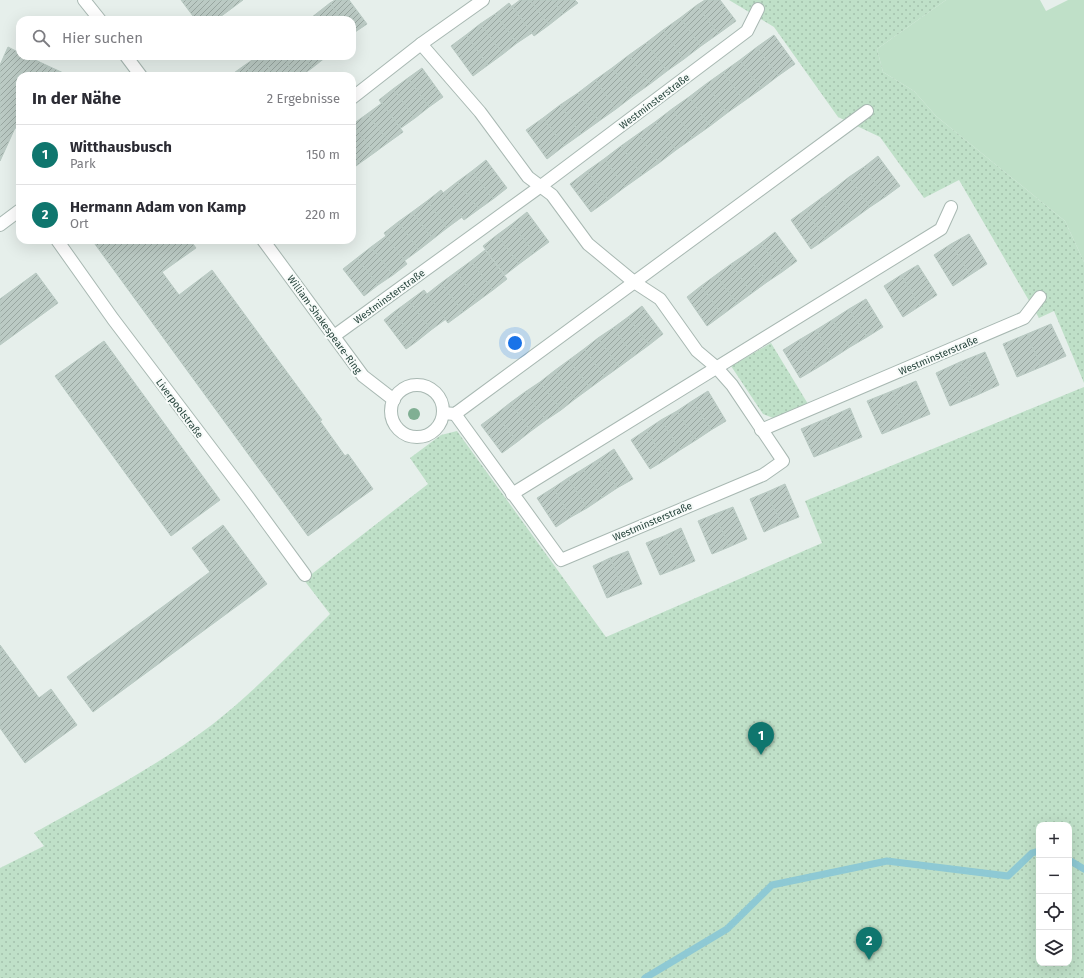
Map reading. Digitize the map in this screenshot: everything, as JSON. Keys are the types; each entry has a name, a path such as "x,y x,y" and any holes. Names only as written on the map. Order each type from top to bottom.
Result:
{"street":[{"path":"84,0 97,16"},
{"path":"356,95 421,44 483,0"},
{"name":"Westminsterstraße","path":"334,336 541,186 747,31 758,9"},
{"name":"Westminsterstraße","path":"394,400 405,388 421,386 435,392 449,414 512,494 561,560 763,475 783,461 732,385 716,367 697,351 660,300 634,282 588,244 552,195 528,177 480,112 421,44"},
{"path":"129,60 138,72"},
{"path":"394,400 392,407 394,422 404,433 410,436 425,436 432,432 449,414 634,282 867,111"},
{"path":"512,494 941,229 951,207"},
{"path":"0,225 16,213"},
{"name":"Liverpoolstraße","path":"59,244 113,319 305,575"},
{"name":"William-Shakespeare-Ring","path":"266,244 363,376 394,400"},
{"name":"Westminsterstraße","path":"762,430 1024,318 1040,297"}],"green space":[{"path":"729,0 946,0 877,49 883,72 914,91 936,116 1065,221 1084,262 1084,383 1054,311 1039,318 959,180 924,198 880,137 838,117 774,27"},
{"path":"946,0 1040,0 1046,11 1068,0 1084,0 1084,262 1065,221 936,116 914,91 883,72 877,49"},
{"path":"771,343 808,404 773,418 763,414 731,366"},
{"path":"1084,387 1084,978 0,978 0,868 44,846 34,833 148,768 213,724 244,698 287,657 330,614 304,580 428,484 410,458 441,435 457,431 606,637 822,543 805,501"}],"building":[{"path":"181,0 243,0 221,16 193,16"},
{"path":"335,0 349,0 367,24 356,31 356,16 339,16 330,3"},
{"path":"520,0 530,0 549,25 534,36 512,6"},
{"path":"530,0 553,0 563,14 549,25"},
{"path":"553,0 575,0 578,3 563,14"},
{"path":"705,0 720,0 736,21 718,34 697,5"},
{"path":"330,3 339,16 318,16 316,14"},
{"path":"509,3 532,33 517,43 495,14"},
{"path":"697,5 718,34 701,46 680,18"},
{"path":"495,14 517,43 503,54 480,24"},
{"path":"680,18 701,46 684,59 663,30"},
{"path":"480,24 503,54 488,65 466,35"},
{"path":"663,30 684,59 667,71 646,43"},
{"path":"466,35 488,65 473,76 451,46"},
{"path":"774,35 795,64 778,76 757,47"},
{"path":"646,43 667,71 650,84 629,55"},
{"path":"8,47 16,51 16,60 35,60 48,66 45,72 16,72 16,128 0,161 0,65"},
{"path":"757,47 778,76 761,89 740,60"},
{"path":"629,55 650,84 633,96 612,68"},
{"path":"252,60 263,60 272,72 250,72 245,65"},
{"path":"263,60 285,60 293,72 272,72"},
{"path":"285,60 307,60 312,68 306,72 293,72"},
{"path":"307,60 322,60 312,68"},
{"path":"740,60 761,89 744,101 723,72"},
{"path":"245,65 250,72 235,72"},
{"path":"48,66 61,72 45,72"},
{"path":"422,68 443,97 429,107 408,78"},
{"path":"612,68 633,96 616,109 595,80"},
{"path":"723,72 744,101 727,113 706,84"},
{"path":"408,78 429,107 415,118 393,89"},
{"path":"595,80 616,109 599,121 578,93"},
{"path":"706,84 727,113 710,126 689,97"},
{"path":"393,89 415,118 401,128 379,100"},
{"path":"578,93 599,121 581,134 560,105"},
{"path":"689,97 710,126 693,138 672,109"},
{"path":"382,103 403,132 389,142 367,114"},
{"path":"560,105 581,134 564,146 543,118"},
{"path":"672,109 693,138 676,150 655,122"},
{"path":"367,114 389,142 374,153 356,128 356,122"},
{"path":"543,118 564,146 547,159 526,130"},
{"path":"655,122 676,150 659,163 638,134"},
{"path":"356,128 374,153 360,163 356,158"},
{"path":"638,134 659,163 642,175 621,146"},
{"path":"621,146 642,175 625,187 604,159"},
{"path":"878,156 900,186 885,197 864,167"},
{"path":"356,158 360,163 356,166"},
{"path":"604,159 625,187 608,200 587,171"},
{"path":"486,160 507,188 493,199 472,171"},
{"path":"864,167 885,197 870,207 849,177"},
{"path":"472,171 493,199 479,209 457,182"},
{"path":"587,171 608,200 591,212 570,184"},
{"path":"849,177 870,207 855,218 835,188"},
{"path":"457,182 479,209 464,220 443,193"},
{"path":"835,188 855,218 841,228 820,199"},
{"path":"441,190 462,217 447,228 427,201"},
{"path":"820,199 841,228 826,239 805,210"},
{"path":"427,201 447,228 433,239 412,212"},
{"path":"805,210 826,239 811,249 791,220"},
{"path":"412,212 433,239 419,250 398,222"},
{"path":"527,212 549,242 534,253 512,224"},
{"path":"398,222 419,250 404,261 384,233"},
{"path":"512,224 534,253 519,264 497,235"},
{"path":"775,232 797,261 782,272 761,243"},
{"path":"969,234 987,264 970,275 951,244"},
{"path":"497,235 519,264 505,275 483,246"},
{"path":"386,236 407,264 393,275 371,247"},
{"path":"761,243 782,272 767,282 746,254"},
{"path":"95,244 193,244 196,248 162,272 179,295 212,270 322,420 320,421 345,456 348,454 373,489 308,536"},
{"path":"951,244 970,275 953,286 934,255"},
{"path":"371,247 393,275 378,285 357,258"},
{"path":"485,250 507,279 493,290 471,261"},
{"path":"746,254 767,282 752,293 731,264"},
{"path":"357,258 378,285 364,296 343,269"},
{"path":"471,261 493,290 478,301 456,272"},
{"path":"731,264 752,293 737,304 716,275"},
{"path":"918,265 937,295 920,306 901,275"},
{"path":"456,272 478,301 463,312 441,283"},
{"path":"36,273 58,303 0,345 0,299"},
{"path":"716,275 737,304 722,315 701,286"},
{"path":"901,275 920,306 903,317 884,286"},
{"path":"441,283 463,312 448,323 427,294"},
{"path":"701,286 722,315 707,326 687,297"},
{"path":"424,290 446,319 431,330 409,301"},
{"path":"866,299 883,327 867,337 849,309"},
{"path":"409,301 431,330 416,342 394,312"},
{"path":"642,306 663,334 649,345 628,317"},
{"path":"849,309 867,337 850,347 832,320"},
{"path":"394,312 416,342 406,349 384,320"},
{"path":"628,317 649,345 634,356 613,328"},
{"path":"832,320 850,347 833,358 816,330"},
{"path":"1051,324 1066,356 1041,367 1027,334"},
{"path":"613,328 634,356 619,367 598,338"},
{"path":"816,330 833,358 817,368 799,340"},
{"path":"1027,334 1041,367 1017,377 1003,344"},
{"path":"598,338 619,367 605,377 584,349"},
{"path":"799,340 817,368 800,378 783,350"},
{"path":"104,341 220,500 171,536 55,376"},
{"path":"584,349 605,377 590,388 569,360"},
{"path":"985,352 999,385 975,396 960,362"},
{"path":"569,360 590,388 575,399 554,371"},
{"path":"960,362 975,396 950,406 936,373"},
{"path":"554,371 575,399 561,410 540,382"},
{"path":"916,381 930,414 906,424 892,391"},
{"path":"540,382 561,410 546,420 525,392"},
{"path":"708,391 726,421 711,430 692,401"},
{"path":"892,391 906,424 882,434 867,401"},
{"path":"525,392 546,420 531,431 510,403"},
{"path":"692,401 711,430 696,440 677,411"},
{"path":"510,403 531,431 517,442 496,414"},
{"path":"850,408 862,437 838,447 825,419"},
{"path":"677,411 696,440 680,450 661,420"},
{"path":"496,414 517,442 502,453 481,425"},
{"path":"825,419 838,447 814,457 801,429"},
{"path":"661,420 680,450 665,460 646,430"},
{"path":"646,430 665,460 650,469 631,440"},
{"path":"614,449 633,479 617,488 599,459"},
{"path":"599,459 617,488 602,498 583,469"},
{"path":"583,469 602,498 587,508 568,478"},
{"path":"568,478 587,508 571,517 553,488"},
{"path":"785,484 799,517 781,524 767,492"},
{"path":"553,488 571,517 556,527 537,498"},
{"path":"767,492 781,524 764,532 750,499"},
{"path":"733,507 747,539 729,547 715,514"},
{"path":"715,514 729,547 712,554 698,521"},
{"path":"223,525 267,584 93,712 67,677 210,572 192,548"},
{"path":"681,528 695,561 678,568 664,536"},
{"path":"664,536 678,568 660,575 646,543"},
{"path":"628,551 642,584 624,591 610,558"},
{"path":"610,558 624,591 607,598 593,566"},
{"path":"0,645 39,698 51,689 77,725 25,763 0,728"}],"waterway":[{"path":"645,978 727,929 772,885 887,861 1008,876 1032,853 1036,852"},
{"path":"1072,862 1084,869"}],"place":[{"name":"Witthausbusch","path":"761,755"},
{"name":"Hermann Adam von Kamp","path":"869,960"}]}
